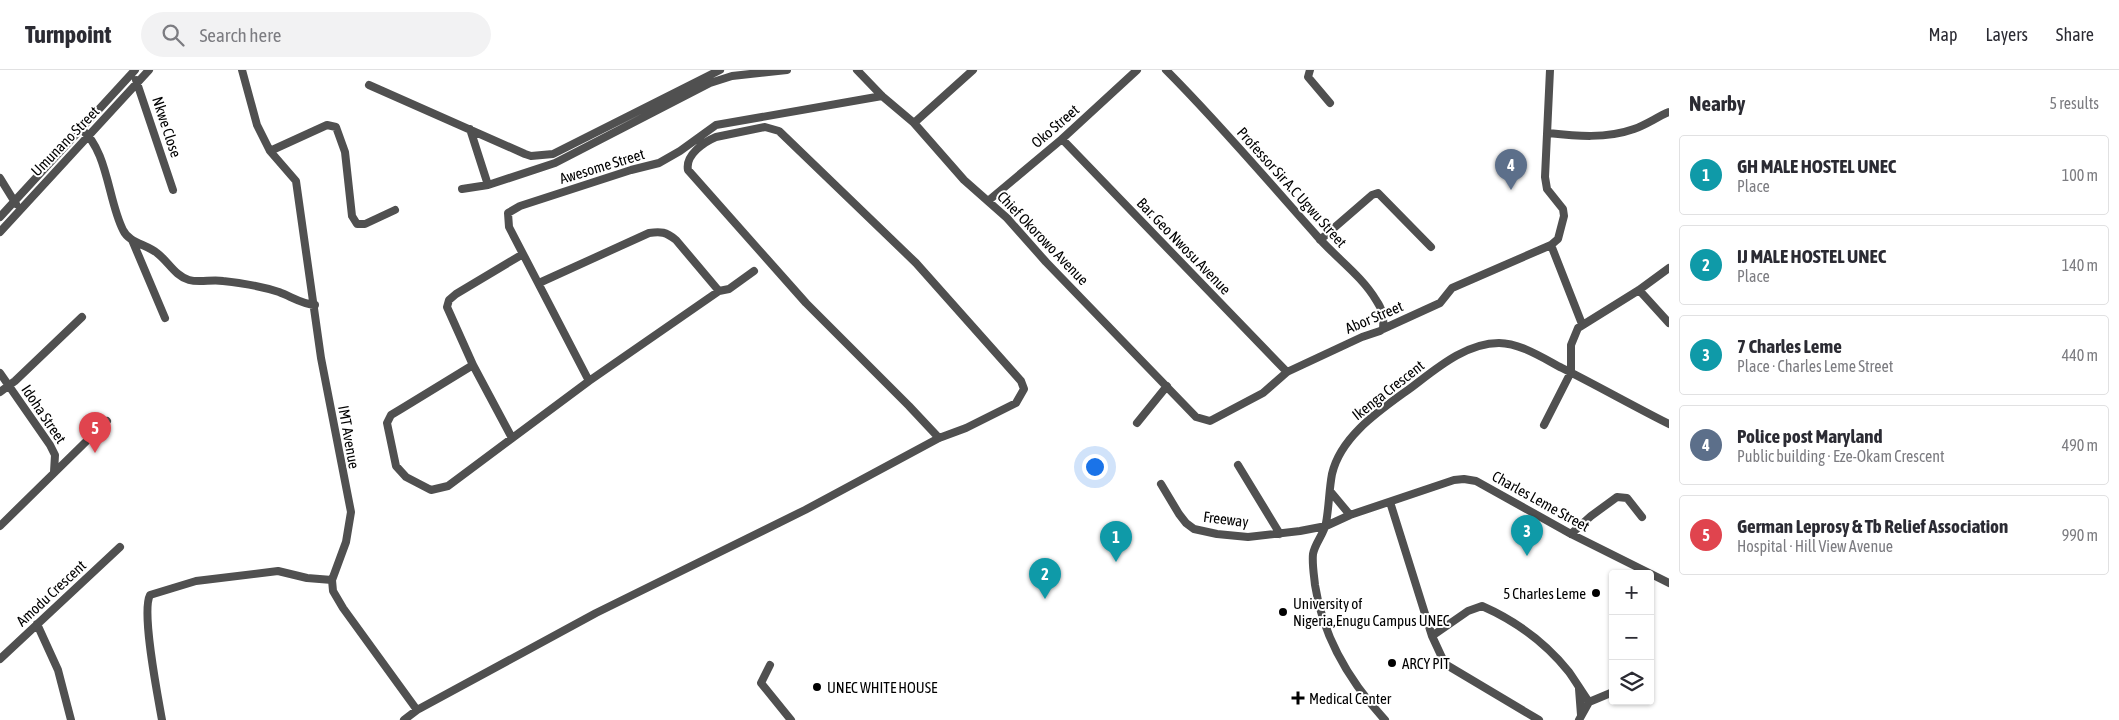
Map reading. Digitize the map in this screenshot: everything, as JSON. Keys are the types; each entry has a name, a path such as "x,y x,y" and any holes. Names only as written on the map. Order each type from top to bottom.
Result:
{"street":[{"name":"Umunano Street","path":"0,232 20,208 149,70"},
{"path":"242,72 252,70"},
{"path":"369,85 531,156 553,154 720,70"},
{"path":"462,188 488,185 555,164 710,83 732,76 787,70"},
{"name":"Chief Okorowo Avenue","path":"857,70 882,96 914,123 964,180 1007,218 1046,262 1196,417 1210,421"},
{"path":"914,123 973,70"},
{"name":"Oko Street","path":"988,200 1062,139 1137,70"},
{"name":"Professor Sir A.C Ugwu Street","path":"1166,70 1190,94 1320,240 1360,280 1376,300 1384,316 1383,329"},
{"path":"1310,70 1308,77 1330,104"},
{"path":"1550,70 1545,165 1547,189 1563,209 1564,216 1558,239 1551,245 1582,324"},
{"name":"Umunano Street","path":"0,217 132,71"},
{"name":"Nkwe Close","path":"132,71 138,82 173,190"},
{"name":"IMT Avenue","path":"242,72 257,125 270,151 296,181 323,367 351,512 346,542 332,580"},
{"name":"Awesome Street","path":"589,381 523,254 507,219 508,213 512,209 631,170 659,163 680,151 716,125 882,96"},
{"path":"1548,133 1593,136 1624,132 1669,112"},
{"path":"270,151 327,125 336,127 345,152 354,220 357,224 365,224 395,210"},
{"path":"404,720 417,710 588,617 805,510 939,438 966,428 1016,403 1024,389 1021,381 916,263 779,131 765,128 709,140 691,156 687,164 688,170 806,303 939,438"},
{"path":"81,129 89,135 99,158 120,225 132,240 156,252 186,279 197,281 221,280 252,285 279,292 306,304 315,305"},
{"path":"470,129 488,185"},
{"name":"Bar. Geo Nwosu Avenue","path":"1062,139 1287,372"},
{"path":"0,178 14,202 20,208"},
{"path":"1320,240 1372,194 1378,193 1431,247"},
{"path":"539,283 649,233 661,231 676,240 719,291"},
{"path":"132,240 165,318"},
{"name":"Abor Street","path":"1210,421 1262,393 1287,372 1440,303 1452,288 1551,245"},
{"path":"512,438 473,365 447,308 449,300 456,294 523,254"},
{"path":"1544,425 1570,372 1571,340 1574,332 1582,324 1608,311 1669,268"},
{"path":"473,365 391,415 386,424 396,466 406,477 420,486 431,490 442,489 589,381 719,291 729,289 754,271"},
{"path":"1639,290 1669,324"},
{"path":"0,392 9,387 82,317"},
{"name":"Ikenga Crescent","path":"1385,720 1375,710 1344,665 1325,629 1317,598 1313,555 1318,539 1326,526 1332,476 1338,460 1358,430 1384,407 1436,368 1464,352 1496,343 1512,344 1669,424"},
{"name":"Idoha Street","path":"0,373 50,445 56,460 54,473"},
{"path":"1137,423 1167,386"},
{"path":"0,526 107,421"},
{"path":"1238,465 1280,534"},
{"name":"Charles Leme Street","path":"1280,534 1326,526 1350,515 1454,480 1464,479 1484,484 1571,534 1669,583"},
{"name":"Freeway","path":"1161,484 1179,514 1194,529 1217,534 1248,537 1280,534"},
{"path":"1330,491 1350,515"},
{"path":"1571,534 1591,516 1618,497 1627,498 1642,517"},
{"path":"1390,502 1432,636 1445,664 1539,720"},
{"name":"Amodu Crescent","path":"0,658 120,547"},
{"path":"162,720 148,622 147,599 150,595 196,581 278,571 307,578 332,580 333,591 342,608 417,710"},
{"path":"1432,636 1468,611 1482,606 1512,621 1532,635 1569,672 1589,702"},
{"path":"37,624 58,670 71,720"},
{"path":"770,665 761,683 791,720"},
{"path":"1579,687 1580,718"},
{"path":"1580,718 1589,702 1609,694"}],"place":[{"name":"Police post Maryland","path":"1511,190"},
{"name":"German Leprosy & Tb Relief Association","path":"95,453"},
{"name":"7 Charles Leme","path":"1527,556"},
{"name":"GH MALE HOSTEL UNEC","path":"1116,562"},
{"name":"5 Charles Leme","path":"1596,593"},
{"name":"IJ MALE HOSTEL UNEC","path":"1045,599"},
{"name":"University of Nigeria,Enugu Campus UNEC","path":"1283,612"},
{"name":"ARCY PIT","path":"1392,663"},
{"name":"UNEC WHITE HOUSE","path":"817,687"},
{"name":"Medical Center","path":"1298,698"}]}
